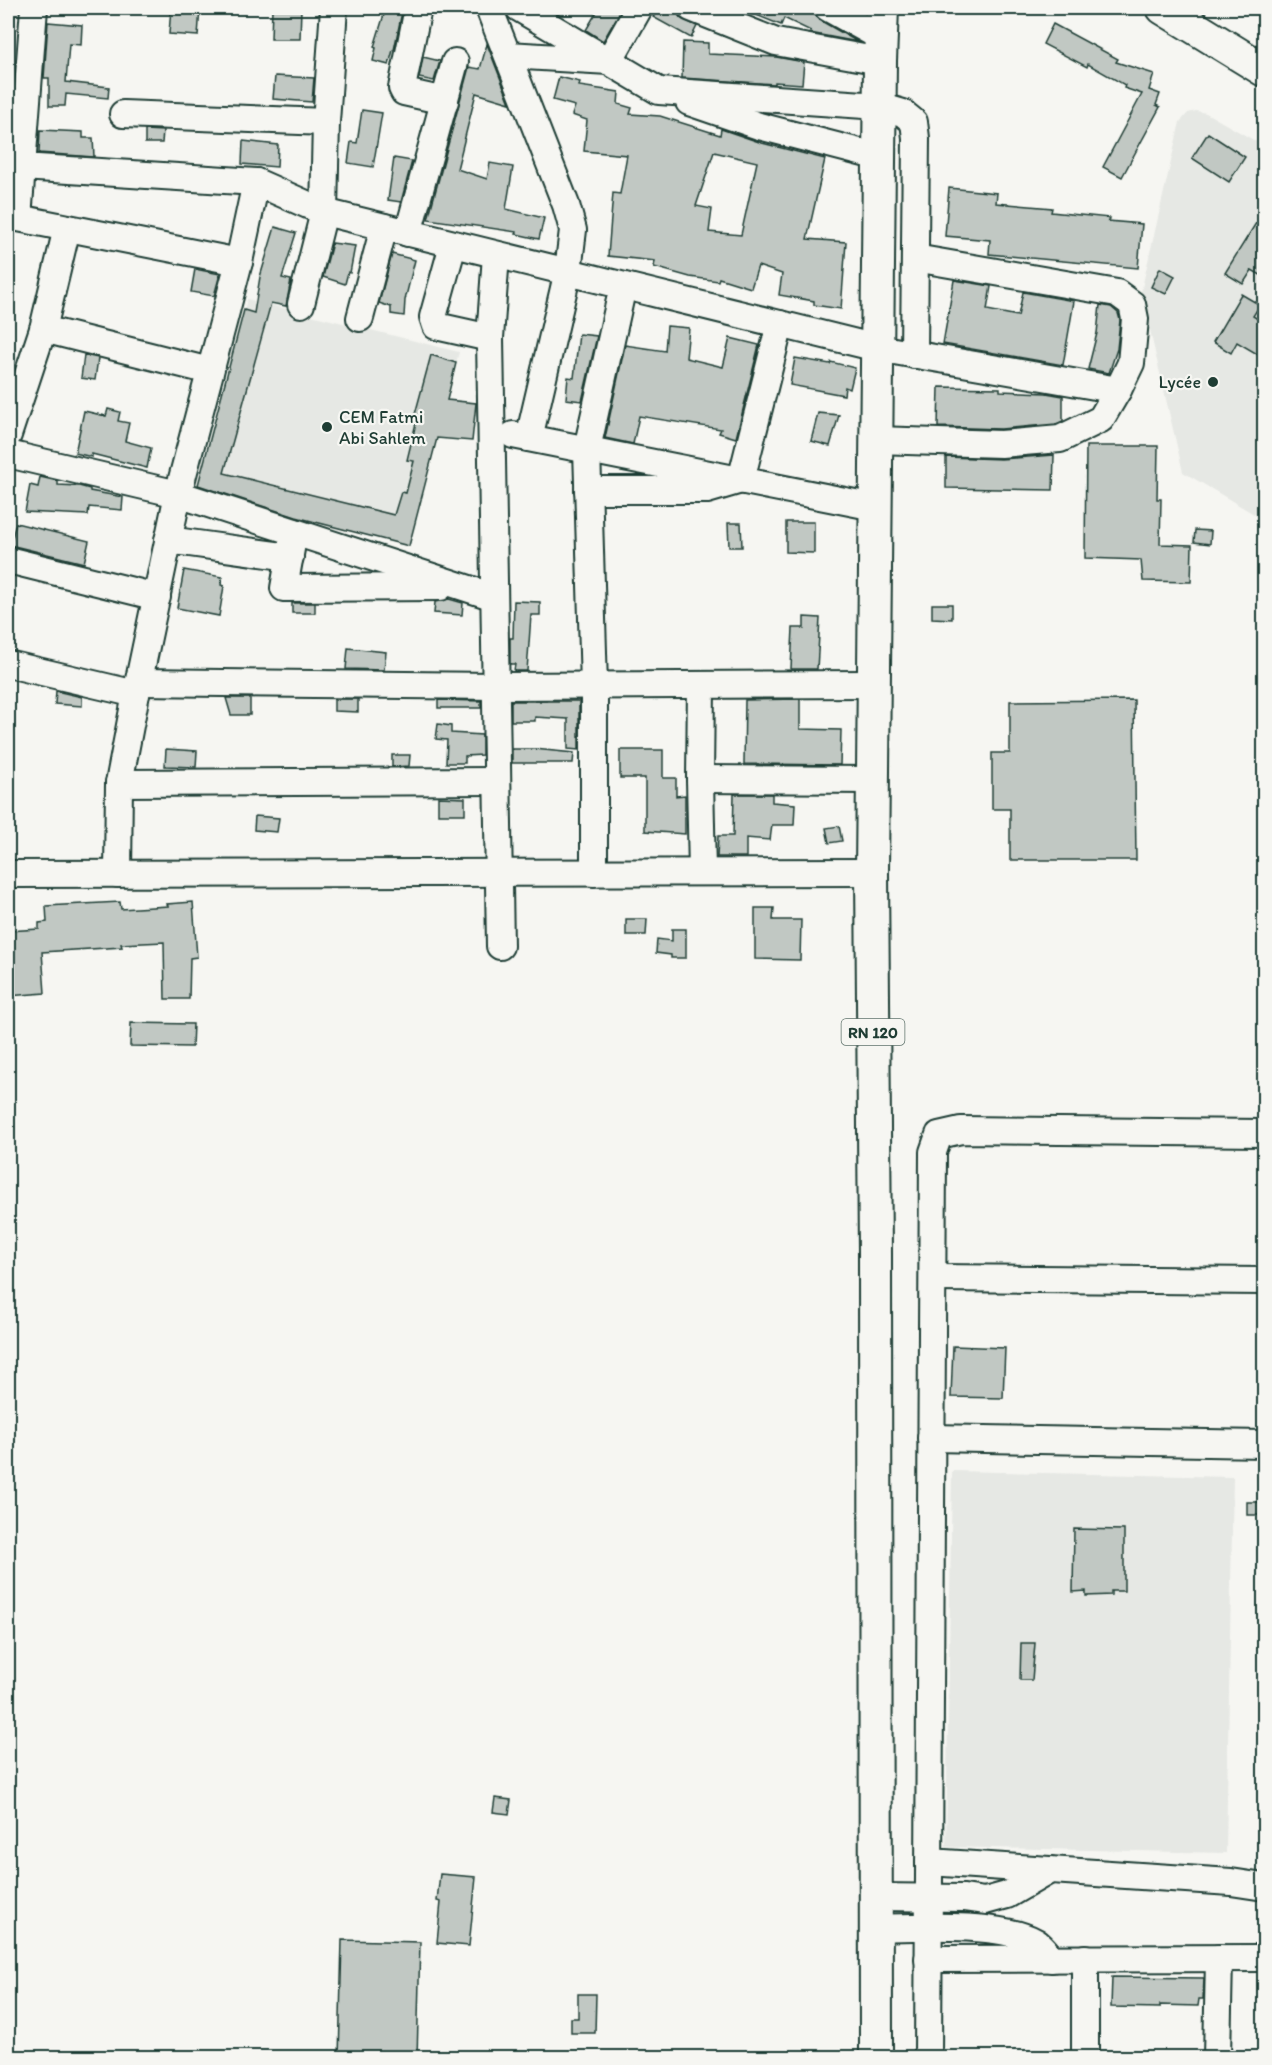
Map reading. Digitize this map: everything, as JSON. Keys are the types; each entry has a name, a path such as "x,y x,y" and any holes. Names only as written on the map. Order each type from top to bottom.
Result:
{"main road":[{"path":"1163,8 1264,70"},
{"name":"RN 120","path":"876,2058 872,872 881,35"}],"street":[{"path":"34,8 22,167 13,220 67,228 239,262"},
{"path":"302,304 324,212 326,122 334,8"},
{"path":"418,8 402,88 404,92 445,101"},
{"path":"489,8 566,205 573,230 568,271 529,438"},
{"path":"519,8 659,91 759,126 879,157"},
{"path":"609,61 639,8"},
{"path":"691,8 776,42 881,35"},
{"path":"828,8 881,35"},
{"path":"508,55 609,61"},
{"path":"360,318 445,101 456,62"},
{"path":"659,91 879,106 903,113 914,122 916,138 914,355"},
{"path":"123,114 326,122"},
{"path":"22,167 256,182 324,212 877,348 1118,390"},
{"path":"118,874 119,783 178,494 239,262 256,182"},
{"path":"8,435 43,329 67,228"},
{"path":"453,245 433,317 436,326 490,338"},
{"path":"496,255 490,338 500,946"},
{"path":"876,440 1001,444 1060,439 1101,419 1131,363 1135,319 1132,304 1117,292 915,258"},
{"path":"594,873 594,686 587,449 623,286"},
{"path":"741,480 780,324"},
{"path":"43,329 210,371"},
{"path":"492,431 875,507"},
{"path":"8,454 178,494 494,597"},
{"path":"588,490 707,490 741,480"},
{"path":"294,532 284,588 463,587"},
{"path":"168,540 290,557"},
{"path":"8,560 157,597"},
{"path":"8,664 138,688 873,684"},
{"path":"701,685 702,872"},
{"path":"700,779 873,780"},
{"path":"119,783 497,781"},
{"path":"8,874 872,872"},
{"path":"928,2058 933,1152 939,1135 961,1130 1264,1133"},
{"path":"933,1278 1264,1281"},
{"path":"931,1438 1264,1444"},
{"path":"929,1862 1231,1882 1264,1887"},
{"path":"876,1896 964,1898 985,1901 1007,1895 1050,1870"},
{"path":"876,1928 928,1926 1017,1935 1038,1943 1052,1959"},
{"path":"1085,1958 1085,2058"},
{"path":"1217,2058 1220,1958"},
{"path":"928,1959 1264,1958"}],"shaded area":[{"name":"Lycée","path":"1196,111 1206,113 1264,146 1264,520 1183,472 1141,292 1180,122 1188,113"},
{"name":"CEM Fatmi Abi Sahlem","path":"247,299 459,352 409,546 196,491"},
{"path":"952,1471 1233,1477 1226,1853 946,1847"}],"building":[{"path":"171,8 200,8 198,36 169,34"},
{"path":"272,8 301,8 300,39 271,39"},
{"path":"386,8 402,12 389,65 373,61 376,48 374,47"},
{"path":"599,8 622,8 603,41 586,30"},
{"path":"659,8 676,8 680,18 697,26 691,38 653,17"},
{"path":"739,8 813,8 815,15 821,21 858,42 810,33 811,31 784,18 781,25"},
{"path":"48,22 82,25 81,45 69,44 66,82 109,87 108,98 66,94 65,106 49,106 49,78 44,78"},
{"path":"1053,24 1118,59 1116,62 1154,74 1149,90 1160,94 1156,105 1160,107 1122,177 1103,167 1142,94 1124,88 1125,85 1088,64 1087,67 1043,44"},
{"path":"683,42 708,43 708,54 776,57 804,62 802,84 682,78"},
{"path":"487,44 510,103 476,93 457,169 487,179 490,163 513,167 506,209 544,218 539,239 516,234 517,232 428,219 469,67 480,69"},
{"path":"423,57 440,61 434,81 419,78"},
{"path":"275,76 314,78 312,102 273,99"},
{"path":"559,77 580,82 579,86 619,92 618,104 632,108 630,114 660,116 720,135 721,129 762,143 825,159 807,239 846,242 841,309 814,305 814,301 779,295 782,274 758,266 751,288 719,278 718,281 690,277 654,267 655,261 608,256 613,193 620,194 627,155 584,151 587,120 572,115 575,106 553,100","holes":["714,152 757,162 741,235 709,232 712,209 696,206"]},
{"path":"362,110 382,113 373,167 348,163 351,142 357,143"},
{"path":"40,130 83,132 83,138 93,138 94,157 39,153"},
{"path":"145,130 163,131 162,143 145,143"},
{"path":"1208,133 1245,157 1229,182 1192,158"},
{"path":"243,141 278,145 277,167 242,164"},
{"path":"394,158 412,161 401,202 388,200"},
{"path":"949,188 997,193 996,203 1052,208 1051,212 1142,224 1138,268 989,254 990,240 945,236"},
{"path":"1256,223 1264,228 1264,277 1252,270 1243,284 1225,273"},
{"path":"275,227 296,233 282,278 291,280 286,306 271,303 224,473 394,515 401,492 406,493 414,461 407,460 417,419 414,418 431,355 456,363 447,400 476,403 472,441 437,438 409,546 296,517 198,485 244,310 254,313 260,277"},
{"path":"332,243 355,246 350,273 348,272 345,284 323,277"},
{"path":"392,254 415,260 405,300 404,316 391,314 391,307 379,303"},
{"path":"1160,268 1175,276 1166,294 1151,287"},
{"path":"195,269 220,274 214,296 191,292"},
{"path":"954,280 991,286 987,310 1018,316 1023,292 1074,301 1063,365 943,344"},
{"path":"1241,294 1260,305 1253,316 1264,323 1264,358 1237,342 1231,353 1213,342"},
{"path":"1100,305 1111,307 1118,313 1120,320 1117,349 1109,373 1088,369 1097,333"},
{"path":"667,326 689,328 686,358 723,367 730,338 759,345 736,438 719,433 721,429 639,416 633,444 605,438 625,345 665,351"},
{"path":"579,334 597,336 582,401 566,399 568,377 574,378"},
{"path":"84,355 98,358 95,380 81,378"},
{"path":"795,358 830,364 831,362 855,368 850,389 845,387 844,395 790,385"},
{"path":"939,387 1000,388 1000,391 1063,396 1063,421 1056,424 1001,429 938,427"},
{"path":"108,409 120,412 118,421 129,423 125,441 151,448 147,468 92,454 92,457 75,453 84,411 106,416"},
{"path":"818,413 839,415 830,446 811,441"},
{"path":"1086,446 1158,446 1157,499 1161,499 1160,544 1192,545 1191,582 1143,581 1141,560 1085,558"},
{"path":"1054,455 1053,490 946,488 946,457 1001,459"},
{"path":"40,477 58,481 58,485 79,486 90,489 90,491 123,497 122,510 89,507 88,515 25,512 30,485 38,487"},
{"path":"786,522 814,522 814,553 786,552"},
{"path":"16,523 89,541 84,563 10,545"},
{"path":"728,523 741,523 742,547 729,547"},
{"path":"1195,530 1211,531 1210,544 1194,542"},
{"path":"184,570 222,577 221,585 224,586 219,616 177,608"},
{"path":"449,599 463,603 462,615 434,613 435,602"},
{"path":"514,601 540,602 540,615 531,615 527,671 514,671 515,664 510,664"},
{"path":"292,603 315,603 315,613 292,613"},
{"path":"932,604 952,604 952,619 932,618"},
{"path":"804,617 820,618 817,669 791,669 793,628 804,628"},
{"path":"348,648 386,652 384,670 346,669"},
{"path":"56,691 82,697 82,706 55,704"},
{"path":"226,698 250,698 250,715 231,715"},
{"path":"334,699 358,699 358,712 334,711"},
{"path":"800,699 800,729 841,730 840,765 744,764 745,700"},
{"path":"438,700 481,701 481,708 438,708"},
{"path":"1134,700 1136,860 1010,860 1010,809 992,809 992,753 1010,753 1010,701"},
{"path":"511,701 579,701 579,750 568,749 568,719 535,717 535,721 511,721"},
{"path":"438,724 451,726 451,733 482,735 482,755 465,756 465,763 446,763 447,740 436,739"},
{"path":"166,749 197,751 196,767 165,766"},
{"path":"512,749 574,753 573,763 512,763"},
{"path":"620,750 663,750 663,778 676,778 676,796 685,795 685,834 645,831 645,778 620,778"},
{"path":"392,755 410,755 409,766 392,767"},
{"path":"734,794 772,794 772,802 795,804 794,825 772,825 770,840 746,838 746,857 717,857 718,836 733,836"},
{"path":"438,797 465,798 465,814 438,814"},
{"path":"255,816 279,818 277,832 254,830"},
{"path":"839,826 842,841 829,843 826,828"},
{"path":"120,902 121,909 193,902 197,957 190,958 189,999 165,999 164,942 42,952 45,993 8,996 8,931 39,929 39,923 47,922 46,906"},
{"path":"755,908 774,908 773,920 801,920 800,960 755,959"},
{"path":"626,919 647,919 646,935 626,935"},
{"path":"672,929 686,929 686,958 671,958 671,955 656,953 657,939 672,941"},
{"path":"131,1023 193,1024 192,1047 130,1046"},
{"path":"953,1346 1005,1348 1003,1398 951,1397"},
{"path":"1247,1502 1264,1502 1264,1515 1247,1515"},
{"path":"1074,1529 1124,1530 1124,1591 1111,1591 1111,1595 1086,1596 1086,1591 1073,1592"},
{"path":"1021,1643 1035,1643 1032,1680 1020,1680"},
{"path":"495,1798 511,1800 509,1814 493,1812"},
{"path":"440,1874 476,1877 469,1946 437,1943 441,1902 437,1901"},
{"path":"342,1940 420,1942 417,2058 339,2058"},
{"path":"1112,1977 1204,1978 1203,1999 1199,1999 1198,2006 1111,2007"},
{"path":"578,1994 596,1994 595,2033 571,2033 571,2018 578,2018"}],"place":[{"name":"Lycée","path":"1213,382"},
{"name":"CEM Fatmi Abi Sahlem","path":"327,427"}]}
